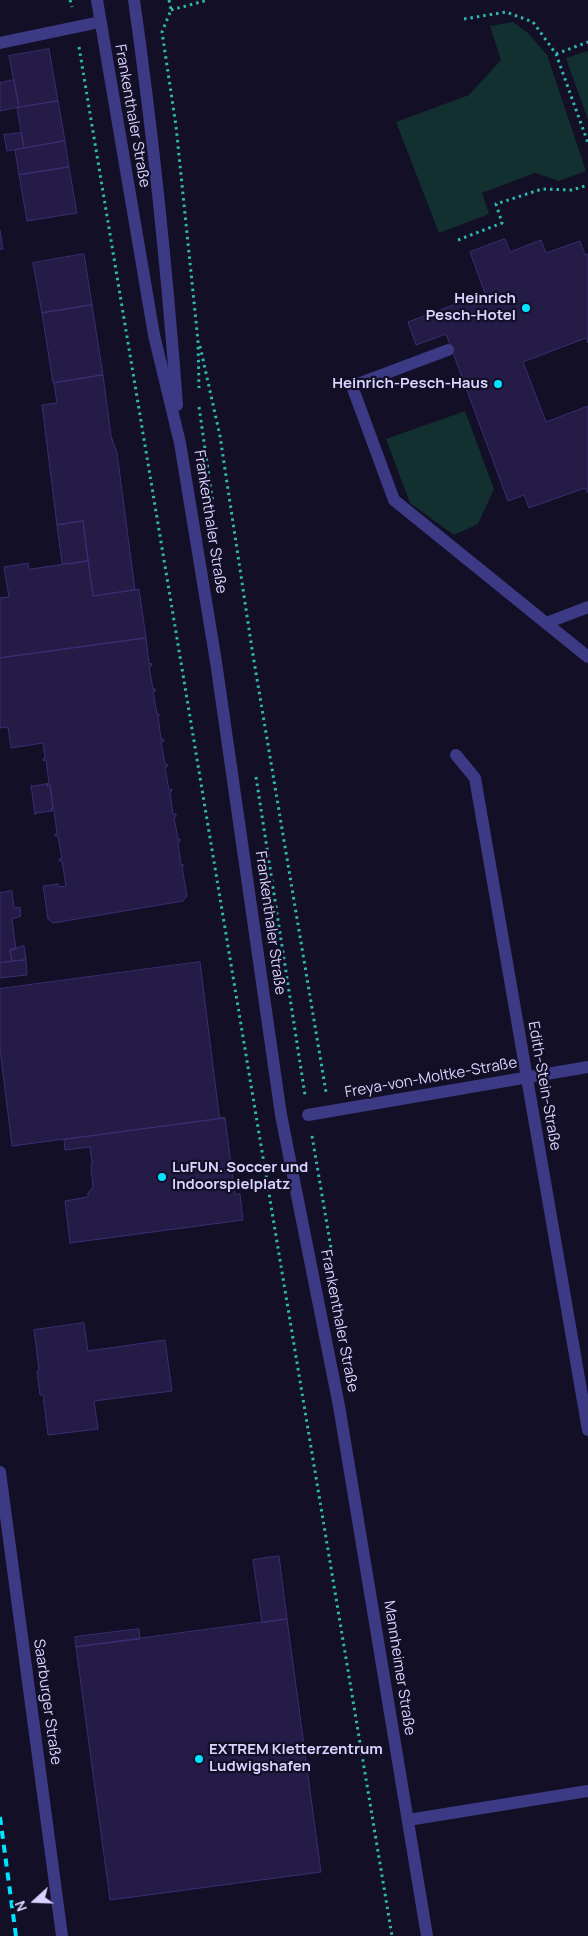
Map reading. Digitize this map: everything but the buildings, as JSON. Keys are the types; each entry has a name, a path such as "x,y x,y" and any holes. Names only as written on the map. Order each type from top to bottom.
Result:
{"street":[{"name":"Frankenthaler Straße","path":"96,0 154,335 180,443 216,662 282,1116 339,1406"},
{"name":"Frankenthaler Straße","path":"134,0 143,64 170,320 180,443"},
{"path":"0,43 100,22"},
{"path":"448,350 352,386 394,500 588,657"},
{"path":"546,623 588,607"},
{"name":"Edith-Stein-Straße","path":"456,755 476,778 526,1078 588,1430"},
{"name":"Freya-von-Moltke-Straße","path":"308,1115 588,1067"},
{"name":"Mannheimer Straße","path":"339,1406 427,1936"},
{"name":"Saarburger Straße","path":"0,1472 62,1936"},
{"path":"408,1820 588,1791"}],"path":[{"path":"169,0 171,10 162,32 176,126 198,341 220,436 252,649 326,1096 308,1115"},
{"path":"171,10 208,0"},
{"path":"464,19 506,12 532,22 556,54 588,143"},
{"path":"556,54 588,42"},
{"path":"79,46 392,1936"},
{"path":"458,240 502,223 496,204 542,189 572,190 588,185"}],"green space":[{"path":"513,22 528,33 547,55 586,171 559,181 535,173 482,193 489,214 439,233 396,122 469,95 501,60 490,26"},
{"path":"588,51 588,120 566,58"},
{"path":"465,411 494,489 478,524 454,535 410,503 386,439"}],"railway":[{"path":"0,1817 16,1936"}],"place":[{"name":"Heinrich Pesch-Hotel","path":"526,308"},
{"name":"Heinrich-Pesch-Haus","path":"498,384"},
{"name":"LuFUN. Soccer und Indoorspielplatz","path":"162,1177"},
{"name":"EXTREM Kletterzentrum Ludwigshafen","path":"199,1759"}]}
